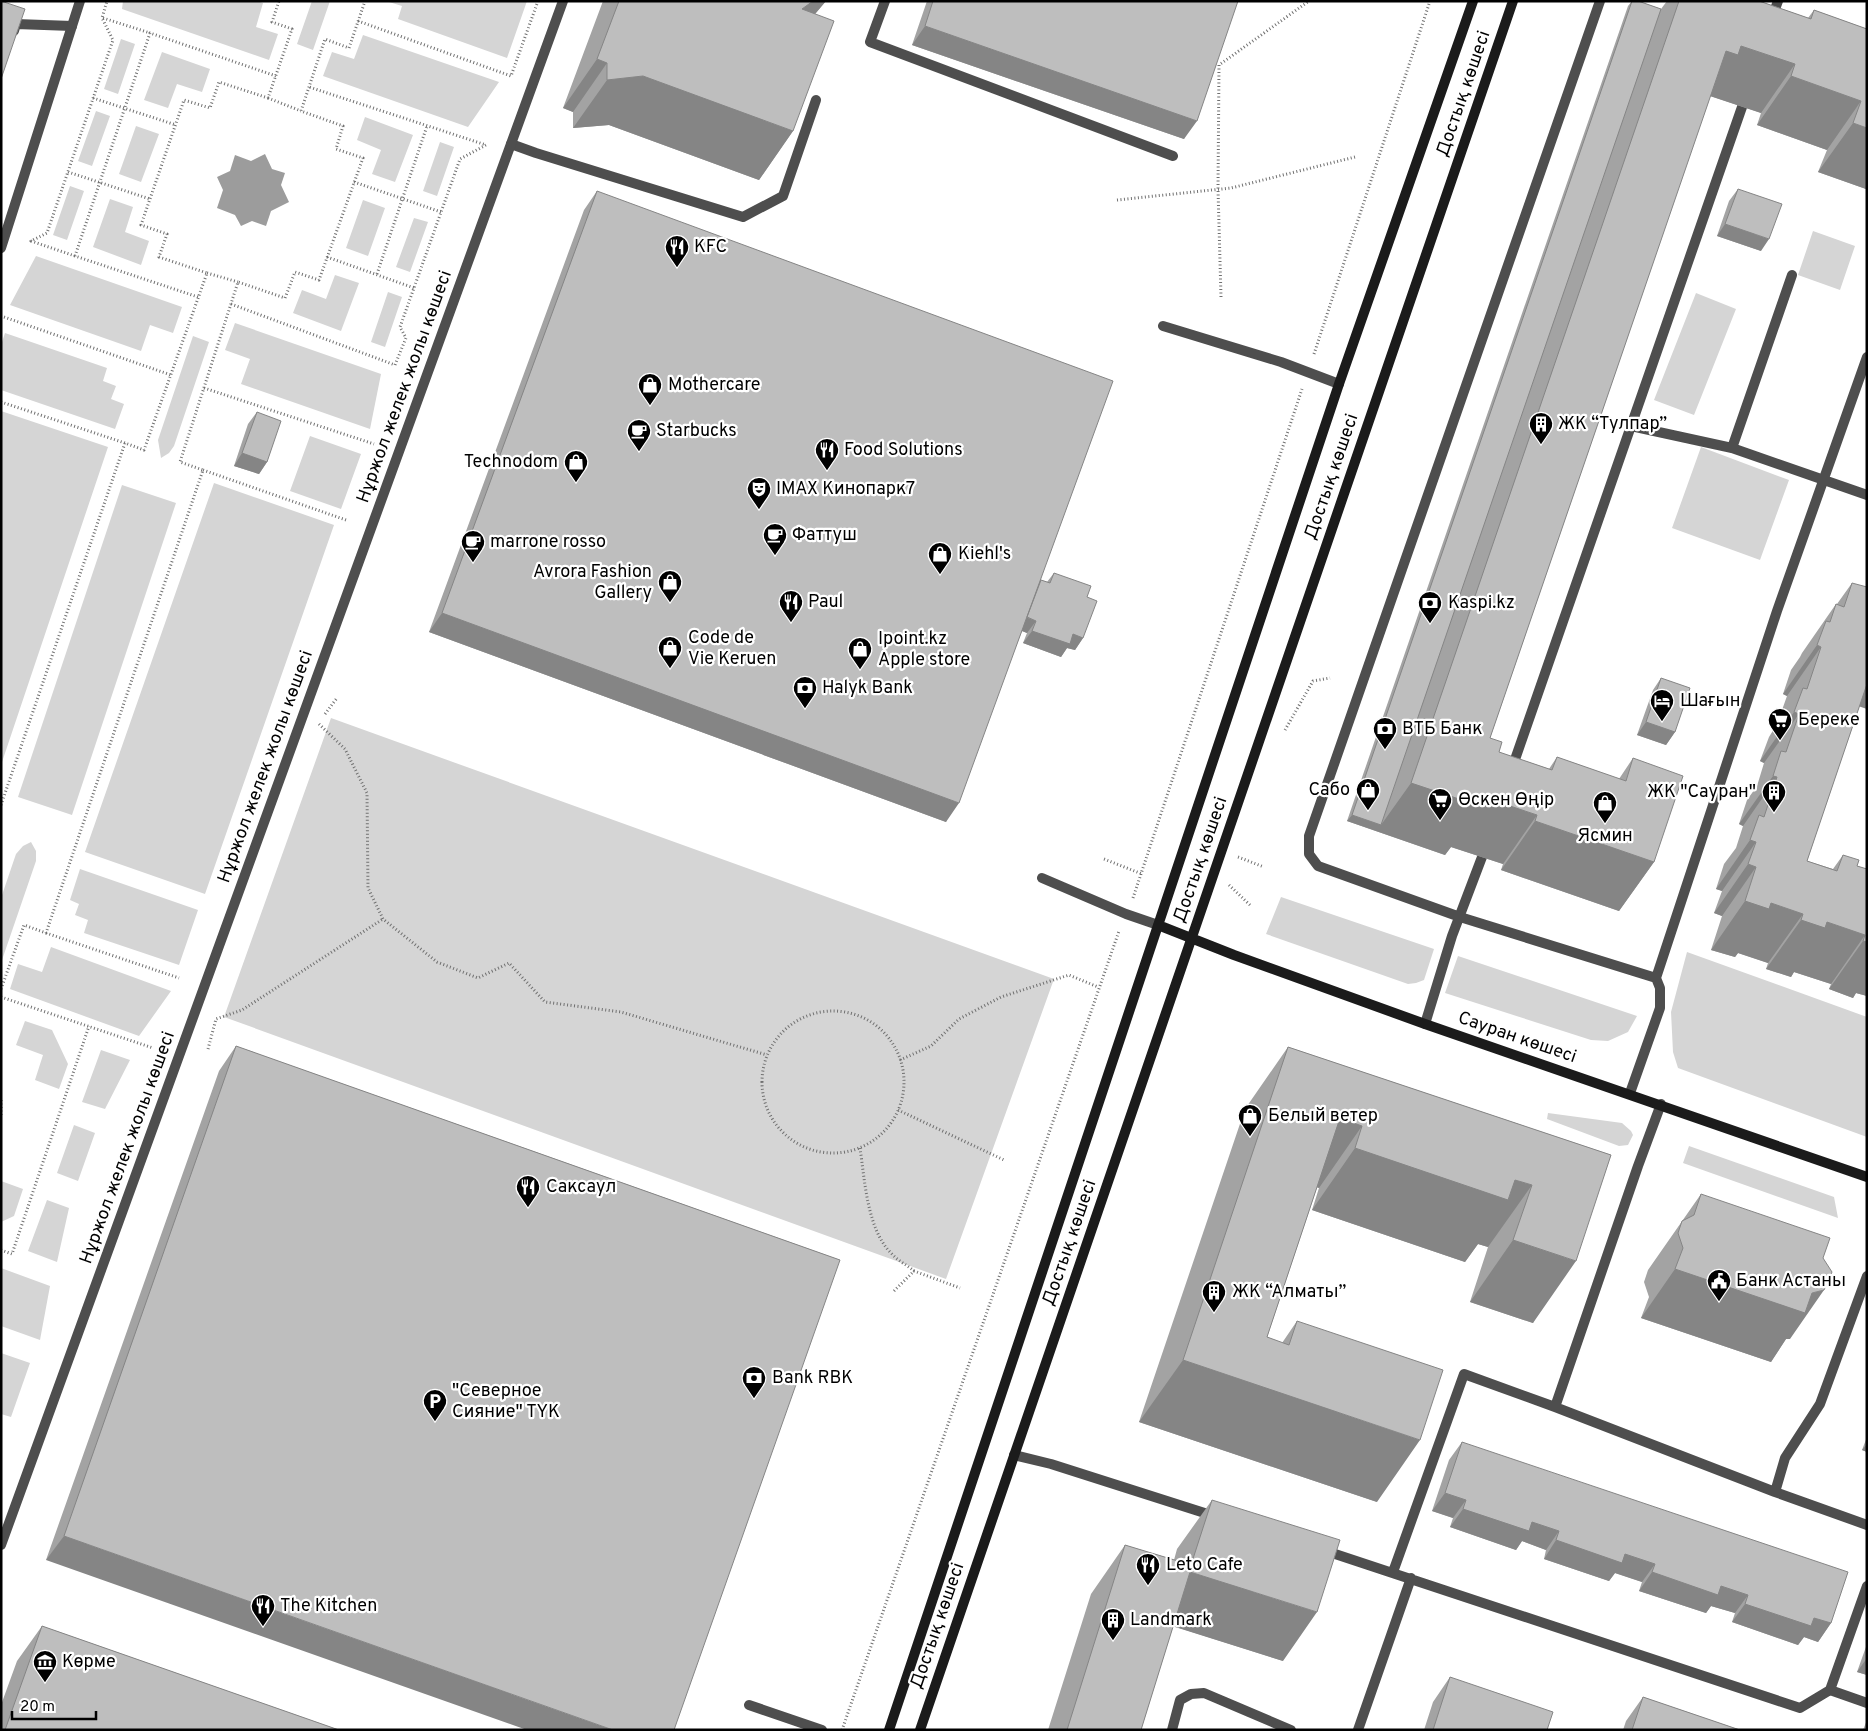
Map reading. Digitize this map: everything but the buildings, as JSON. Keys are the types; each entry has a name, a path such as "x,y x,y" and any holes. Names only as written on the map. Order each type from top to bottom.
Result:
{"street":[{"path":"1,248 80,1"},
{"name":"Нұржол желек жолы көшесі","path":"1,1545 563,1"},
{"path":"885,1 870,42 1173,156"},
{"name":"Достық көшесі","path":"889,1730 1338,384 1473,1"},
{"name":"Достық көшесі","path":"920,1730 1513,1"},
{"path":"1600,1 1309,836 1309,854 1318,866 1460,917 1656,978"},
{"path":"1760,24 1769,27 1778,1"},
{"path":"10,41 16,24 72,26"},
{"path":"511,144 743,217 783,196 816,100"},
{"path":"1507,784 1742,107"},
{"path":"1732,448 1792,275"},
{"path":"1163,326 1308,372 1338,384"},
{"path":"1630,1094 1660,1008 1660,988 1656,978 1777,611 1867,357"},
{"path":"1631,426 1732,448 1867,495"},
{"path":"1426,1024 1452,936 1482,857"},
{"path":"1042,878 1126,914 1158,925"},
{"name":"Сауран көшесі","path":"1158,925 1191,939 1426,1024 1867,1177"},
{"path":"1555,1407 1661,1104"},
{"path":"1774,1492 1785,1458 1820,1404 1867,1276"},
{"path":"1393,1572 1464,1374 1555,1407 1774,1492 1867,1525"},
{"path":"1014,1455 1051,1464 1222,1518"},
{"path":"1317,1548 1800,1708 1830,1690 1867,1586"},
{"path":"1358,1730 1412,1578"},
{"path":"1830,1690 1867,1703"},
{"path":"1172,1730 1180,1700 1191,1694 1204,1693 1290,1730"},
{"path":"749,1705 822,1730"}],"path":[{"path":"107,1 102,18 113,40 47,233 31,240 198,297"},
{"path":"268,98 292,29 272,22 279,1"},
{"path":"301,111 325,39 349,48 365,1"},
{"path":"358,21 511,76 538,1"},
{"path":"1221,297 1218,189 1219,65 1309,1"},
{"path":"842,1730 1098,987 1142,874 1430,1"},
{"path":"102,18 276,76"},
{"path":"75,256 150,33"},
{"path":"219,82 301,111 343,126 336,148 363,158 319,280 295,272 285,298 159,257 167,234 141,225 184,100 210,108 219,82"},
{"path":"231,304 395,365 406,338 400,327 460,159 486,145 309,87"},
{"path":"93,98 176,125"},
{"path":"377,274 427,126"},
{"path":"1117,200 1231,188 1355,157"},
{"path":"68,172 150,199"},
{"path":"354,182 441,212"},
{"path":"327,256 414,288"},
{"path":"1,402 144,450 207,273"},
{"path":"238,282 180,462 346,520"},
{"path":"4,317 171,375"},
{"path":"204,388 374,444"},
{"path":"1,804 124,443"},
{"path":"46,933 202,470"},
{"path":"1285,731 1313,681 1330,678"},
{"path":"337,698 319,723 345,750 367,793 368,888 383,919 437,962 478,978 509,963 545,1002 621,1012 768,1055"},
{"path":"1234,866 1241,848"},
{"path":"1238,857 1264,867"},
{"path":"1104,859 1142,874"},
{"path":"1231,875 1228,885 1251,906"},
{"path":"208,1049 216,1018 242,1010 383,919"},
{"path":"1,989 24,925 179,978"},
{"path":"900,1060 931,1046 959,1019 1001,997 1069,975 1098,987"},
{"path":"1,997 153,1048"},
{"path":"829,1010 852,1012 871,1021 888,1036 900,1060 904,1076 902,1098 898,1110 880,1136 860,1148 838,1153 815,1151 794,1142 778,1126 766,1107 762,1084 764,1062 774,1042 789,1026 808,1014 829,1010"},
{"path":"1,1250 12,1254 90,1026"},
{"path":"1,1100 1,1117"},
{"path":"898,1110 1004,1160"},
{"path":"860,1148 876,1232 892,1254 914,1271 960,1288"},
{"path":"894,1291 914,1271"}],"shaded area":[{"path":"123,1 257,1 263,3 256,27 278,34 269,60 122,9"},
{"path":"312,1 330,1 313,50 297,44"},
{"path":"527,1 507,58 398,19 402,6 389,2"},
{"path":"363,35 499,82 468,127 323,76 332,52 354,59"},
{"path":"121,39 135,44 118,94 104,89"},
{"path":"162,52 210,69 202,92 177,84 168,108 144,100"},
{"path":"96,111 110,116 92,166 78,161"},
{"path":"365,117 413,135 395,182 372,174 381,150 357,140"},
{"path":"136,126 159,134 141,182 119,174"},
{"path":"440,142 454,147 437,196 423,191"},
{"path":"265,154 272,169 285,173 281,185 289,202 271,211 266,226 252,221 241,226 235,215 217,208 223,190 217,177 230,171 235,155 251,161"},
{"path":"70,186 84,191 67,240 53,235"},
{"path":"110,199 133,207 125,232 149,241 141,265 93,247"},
{"path":"363,200 385,208 368,256 346,248"},
{"path":"414,218 428,222 410,272 396,267"},
{"path":"1813,231 1855,246 1840,290 1798,275"},
{"path":"36,256 182,307 173,333 150,325 141,351 10,305"},
{"path":"335,275 359,283 341,331 293,313 302,290 326,299"},
{"path":"388,292 402,297 385,347 371,342"},
{"path":"1696,293 1736,309 1694,415 1654,400"},
{"path":"235,323 381,374 370,429 241,384 250,359 225,350"},
{"path":"5,333 107,368 103,381 116,386 111,399 124,404 115,429 1,390 1,345"},
{"path":"193,336 209,342 174,446 169,453 161,458 158,440"},
{"path":"1,411 108,447 1,765"},
{"path":"310,436 361,454 341,509 290,491"},
{"path":"1701,447 1789,480 1760,560 1672,528"},
{"path":"214,483 334,525 205,894 85,852"},
{"path":"122,485 176,503 72,815 18,797"},
{"path":"331,718 1054,979 946,1279 224,1017"},
{"path":"31,842 36,851 36,861 2,960 1,898 16,854 23,846"},
{"path":"80,869 198,910 179,965 84,933 88,920 75,915 79,904 70,900"},
{"path":"1281,897 1434,949 1424,980 1408,984 1266,934"},
{"path":"51,947 171,991 139,1036 10,989 18,964 42,972"},
{"path":"1687,952 1867,1017 1867,1137 1678,1068 1673,1052 1671,1012"},
{"path":"1458,956 1637,1016 1628,1032 1608,1041 1591,1040 1445,993"},
{"path":"25,1021 52,1030 68,1064 59,1089 35,1080 43,1055 16,1045"},
{"path":"101,1050 130,1060 105,1109 82,1102"},
{"path":"1548,1113 1622,1123 1633,1135 1628,1145 1619,1146 1547,1119"},
{"path":"74,1125 95,1133 78,1181 57,1173"},
{"path":"1689,1146 1834,1197 1838,1218 1683,1163"},
{"path":"1,1181 23,1189 14,1216 1,1222"},
{"path":"47,1200 69,1208 57,1262 28,1251"},
{"path":"1,1268 50,1286 40,1340 1,1326"},
{"path":"1,1353 30,1363 11,1417 1,1414"}],"place":[{"name":"KFC","path":"677,268"},
{"name":"Mothercare","path":"650,406"},
{"name":"ЖК “Тулпар”","path":"1541,445"},
{"name":"Starbucks","path":"639,452"},
{"name":"Food Solutions","path":"827,471"},
{"name":"Technodom","path":"576,483"},
{"name":"IMAX Кинопарк7","path":"759,510"},
{"name":"Фаттуш","path":"775,556"},
{"name":"marrone rosso","path":"473,563"},
{"name":"Kiehl's","path":"940,575"},
{"name":"Avrora Fashion Gallery","path":"670,603"},
{"name":"Paul","path":"791,623"},
{"name":"Kaspi.kz","path":"1430,624"},
{"name":"Code de Vie Keruen","path":"670,669"},
{"name":"Ipoint.kz Apple store","path":"860,670"},
{"name":"Halyk Bank","path":"805,709"},
{"name":"Шағын","path":"1662,722"},
{"name":"Береке","path":"1780,741"},
{"name":"ВТБ Банк","path":"1385,750"},
{"name":"Сабо","path":"1368,811"},
{"name":"ЖК \"Сауран\"","path":"1774,813"},
{"name":"Өскен Өңір","path":"1440,821"},
{"name":"Ясмин","path":"1605,824"},
{"name":"Белый ветер","path":"1250,1137"},
{"name":"Саксаул","path":"528,1208"},
{"name":"Банк Астаны","path":"1719,1302"},
{"name":"ЖК “Алматы”","path":"1214,1313"},
{"name":"Bank RBK","path":"754,1399"},
{"name":"\"Северное Cияние\" ТҮК","path":"435,1422"},
{"name":"Leto Cafe","path":"1148,1586"},
{"name":"The Kitchen","path":"263,1627"},
{"name":"Landmark","path":"1113,1641"},
{"name":"Көрме","path":"45,1683"}]}
